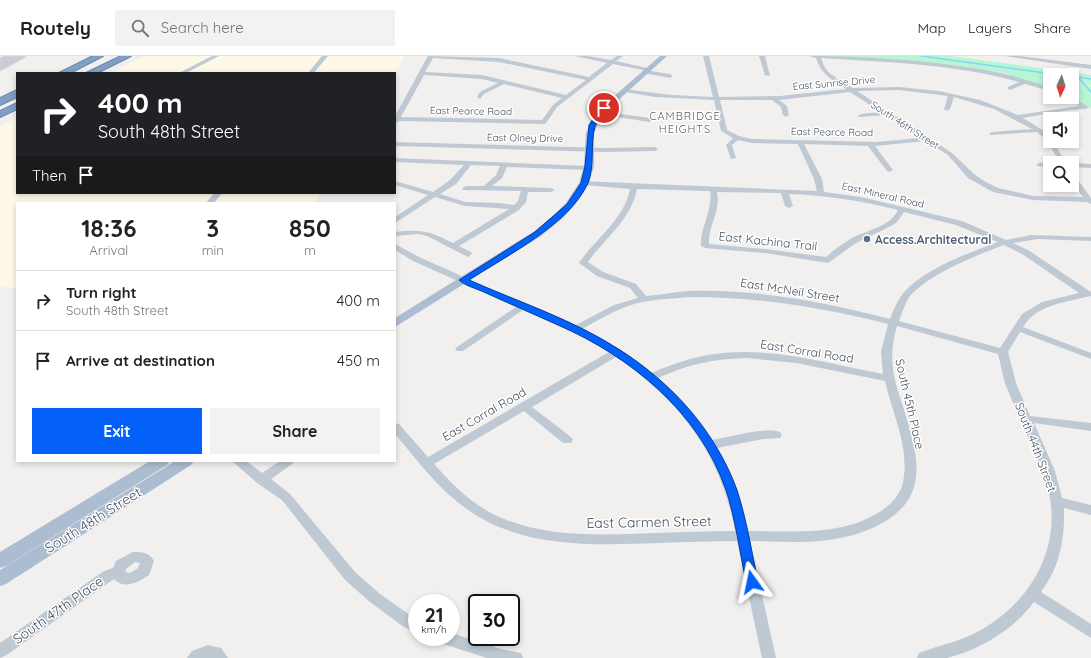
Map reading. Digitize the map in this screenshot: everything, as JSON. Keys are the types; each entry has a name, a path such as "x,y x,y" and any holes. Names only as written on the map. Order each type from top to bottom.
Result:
{"highway":[{"path":"59,72 91,56"},
{"path":"65,72 98,56"},
{"path":"86,72 118,56"},
{"path":"92,72 127,56"},
{"path":"0,103 16,95"},
{"path":"0,114 16,106"}],"main road":[{"path":"396,321 550,224 570,205 584,183 588,168 592,125 599,113 664,56"},
{"name":"South 48th Street","path":"0,561 160,462"},
{"name":"South 48th Street","path":"0,579 184,462"}],"street":[{"path":"184,72 216,56"},
{"path":"312,72 325,56"},
{"path":"396,121 431,56 499,60 590,79"},
{"path":"578,56 670,76"},
{"path":"421,74 470,75 567,97 620,56"},
{"path":"706,56 724,131 737,138 729,145 733,158"},
{"path":"762,56 768,75"},
{"path":"812,56 877,59 947,70 1001,75 1043,87"},
{"name":"South 46th Street","path":"818,56 821,66 827,74 950,154 971,176 996,190"},
{"path":"1008,56 1091,67"},
{"path":"877,59 880,66"},
{"path":"1010,88 1026,81"},
{"path":"480,97 482,93 504,82"},
{"name":"East Sunrise Drive","path":"623,91 664,97 774,98 886,88 951,96 982,102 1017,117 1043,134"},
{"path":"947,109 951,96"},
{"name":"East Pearce Road","path":"396,121 544,122 555,106 567,97"},
{"path":"774,98 784,106 786,115"},
{"path":"1079,103 1089,109"},
{"path":"1017,117 1062,109 1089,109"},
{"path":"599,113 650,120"},
{"path":"861,116 887,113"},
{"path":"992,134 1039,130"},
{"name":"East Pearce Road","path":"737,138 752,141 869,144 927,139"},
{"path":"800,142 818,179 821,193"},
{"name":"East Olney Drive","path":"396,144 589,149 655,149"},
{"path":"869,144 889,170"},
{"path":"396,160 462,162 468,164 504,166 588,168"},
{"path":"397,218 435,195 459,177 468,164"},
{"path":"1079,165 1091,166"},
{"path":"485,189 499,176 504,166"},
{"path":"396,183 465,204 500,205 516,208"},
{"name":"East Mineral Road","path":"584,183 634,187 821,193 861,199 959,223 1006,242 1042,262 1088,294"},
{"path":"634,187 633,201 622,218 589,253 583,263 600,274 633,286 644,299"},
{"path":"466,188 551,190"},
{"path":"1079,188 1090,201"},
{"path":"454,246 516,208 522,202 525,190"},
{"name":"East Kachina Trail","path":"713,190 715,209 704,240 705,246 765,251 828,260 853,241 894,220 901,213 902,209"},
{"path":"984,194 996,190 1033,198 1090,201"},
{"path":"784,191 789,206"},
{"path":"211,202 217,194"},
{"path":"396,234 424,232 468,254"},
{"path":"1006,242 1030,237 1091,239"},
{"name":"South 45th Place","path":"910,468 907,443 890,379 886,356 892,322 907,294 946,267 1006,242"},
{"path":"396,247 416,259 576,329 617,352 651,377 686,411 709,445 732,490 769,658"},
{"path":"1003,352 1026,316 1045,304 1088,294"},
{"name":"East McNeil Street","path":"576,329 606,312 644,299 685,295 732,295 822,306 892,322 1003,352"},
{"path":"460,349 523,306"},
{"path":"1017,328 1091,356"},
{"name":"East Corral Road","path":"427,463 617,352"},
{"name":"South 44th Street","path":"924,658 960,647 994,630 1016,612 1032,593 1044,578 1053,558 1058,535 1058,515 1053,485 1028,419 1011,385 1003,352"},
{"name":"East Corral Road","path":"651,377 686,363 729,355 775,357 890,379"},
{"path":"524,406 567,440"},
{"path":"1028,419 1091,426"},
{"name":"East Carmen Street","path":"396,427 427,463 463,500 484,515 505,526 558,538 819,536 836,534 870,523 895,508 908,487 910,468"},
{"path":"709,445 763,435 776,435"},
{"path":"239,462 261,480 286,497 350,576 375,598 408,621"},
{"path":"261,480 287,462"},
{"path":"1056,501 1091,510"},
{"name":"South 47th Place","path":"0,651 109,575 118,572"},
{"path":"1032,593 1091,632"},
{"path":"460,643 501,656 516,658"},
{"path":"194,658 201,653 211,651 216,652 221,658"}],"shaded area":[{"path":"145,56 405,56 395,72 112,72"},
{"path":"16,119 16,194 320,194 316,202 16,202 16,288 0,287 0,127"}],"green space":[{"path":"812,56 951,56 1043,68 1043,85 1008,76 1006,73 892,59"},
{"path":"1079,73 1091,75 1091,85 1079,83"},
{"path":"1079,83 1091,86 1091,108 1079,101"}],"building":[{"path":"5,56 26,57 0,71 0,58"}],"waterway":[{"path":"921,56 1043,73"},
{"path":"1079,77 1091,79"},
{"path":"1079,78 1091,92"}],"place":[{"name":"Access.Architectural","path":"867,239"}],"district":[{"name":"CAMBRIDGE HEIGHTS","path":"685,122"}],"route":[{"path":"604,108 599,113 592,125 590,132 587,175 580,192 570,205 537,234 463,280 576,329 617,352 661,386 686,411 702,433 732,490 752,582"}]}
